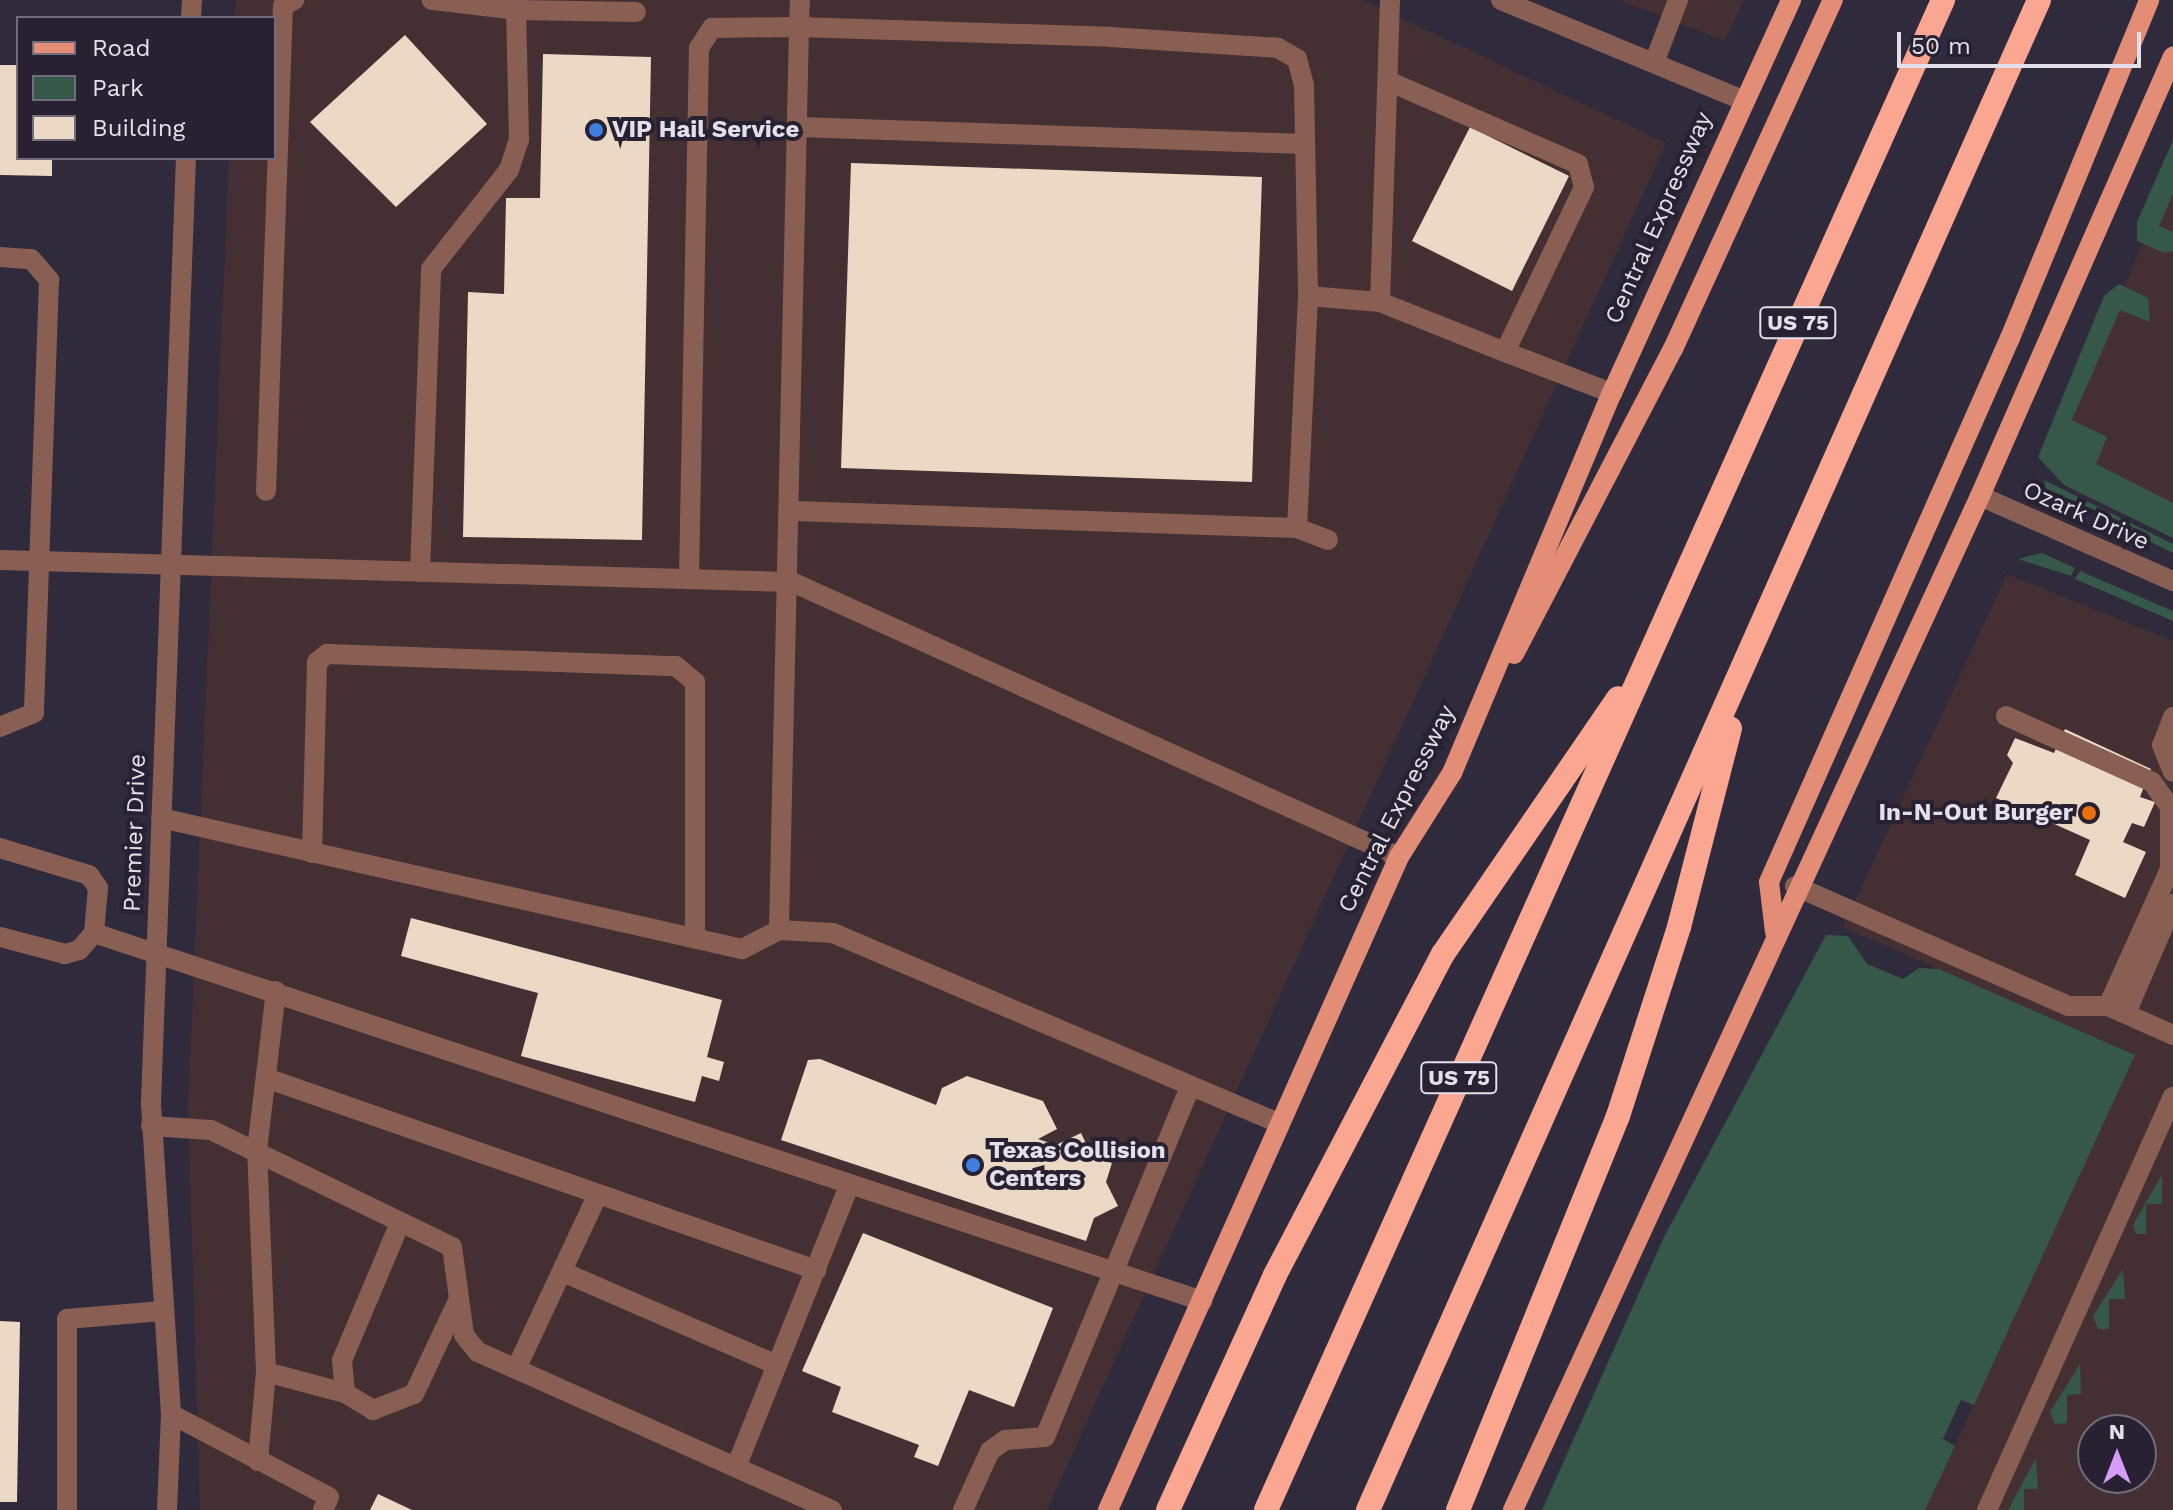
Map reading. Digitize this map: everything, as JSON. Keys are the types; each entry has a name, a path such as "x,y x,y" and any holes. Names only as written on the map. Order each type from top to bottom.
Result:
{"highway":[{"name":"US 75","path":"1266,1510 1943,0"},
{"path":"1368,1510 2039,0"},
{"path":"1168,1510 1275,1275 1443,954 1653,647"},
{"path":"1458,1510 1618,1116 1679,927 1748,659"}],"main road":[{"name":"Central Expressway","path":"1108,1510 1399,857 1452,773 1612,393 1791,0"},
{"path":"1452,773 1673,349 1833,0"},
{"path":"1775,932 1769,882 2010,338 2149,0"},
{"path":"1513,1510 1795,886 1980,496 2173,56"}],"street":[{"path":"266,491 283,6 294,0"},
{"path":"432,0 636,12"},
{"path":"779,930 792,582 800,0"},
{"path":"1380,302 1390,0"},
{"path":"1501,0 1743,100"},
{"path":"1654,63 1675,0 1663,0"},
{"path":"420,572 431,269 509,170 519,140 516,5"},
{"path":"689,578 699,48 712,28 799,27 1278,48 1297,59 1304,85 1308,296 1297,528"},
{"path":"1388,81 1578,164 1584,187 1505,352"},
{"path":"798,127 1305,144"},
{"name":"Premier Drive","path":"167,1510 171,1414 151,1126 186,160"},
{"path":"0,257 31,259 49,280 34,713 0,727"},
{"path":"1308,296 1380,302 1612,393"},
{"name":"Ozark Drive","path":"1980,496 2173,581"},
{"path":"793,511 1297,528 1328,540"},
{"path":"0,560 792,582 1399,857"},
{"path":"312,853 317,662 327,654 676,666 695,682 695,939"},
{"path":"2006,716 2152,782 2170,807 2170,869 2117,1010"},
{"path":"2173,717 2162,751 2173,772"},
{"path":"161,818 742,949 779,930 833,933 1280,1124"},
{"path":"0,848 89,875 98,888 94,933 65,954 0,937"},
{"path":"1795,886 2068,1006 2117,1010 2173,1035"},
{"path":"2117,1010 2173,904"},
{"path":"94,933 156,958 276,991 1116,1276 1202,1301"},
{"path":"258,1461 266,1372 257,1150 276,991"},
{"path":"266,1078 816,1270"},
{"path":"963,1510 990,1451 1005,1440 1045,1437 1116,1276 1190,1087"},
{"path":"1987,1510 2173,1097"},
{"path":"151,1126 211,1130 452,1247 464,1335 478,1352 832,1510"},
{"path":"736,1467 850,1184"},
{"path":"516,1369 598,1194"},
{"path":"345,1393 342,1360 400,1223"},
{"path":"563,1272 777,1365"},
{"path":"266,1372 345,1393 373,1410 414,1394 461,1296"},
{"path":"67,1510 67,1319 162,1311"},
{"path":"171,1414 329,1497 323,1510"}],"shaded area":[{"path":"236,0 1363,0 1666,143 1047,1510 200,1510 188,1109 229,160 276,160 276,16 235,16"},
{"path":"1619,0 1744,0 1725,41"},
{"path":"2173,171 2173,530 2079,494 2050,463"},
{"path":"2007,574 2173,641 2173,1510 1925,1510 2135,1055 1843,927"}],"green space":[{"path":"2173,140 2173,194 2159,226 2173,232 2173,251 2164,253 2137,241 2137,222"},
{"path":"2119,284 2148,298 2150,322 2120,310 2072,420 2107,437 2096,464 2173,503 2173,538 2064,485 2038,457 2104,296"},
{"path":"2044,480 2173,544 2173,553 2046,491"},
{"path":"2042,553 2075,568 2071,576 2018,559"},
{"path":"2080,571 2173,611 2173,621 2075,579"},
{"path":"1826,935 1848,936 1867,964 1903,979 1919,968 1939,969 2135,1055 1974,1405 1961,1400 1943,1439 1955,1446 1925,1510 1542,1510 1664,1237"},
{"path":"2162,1175 2162,1204 2146,1204 2146,1234 2136,1234 2133,1225"},
{"path":"2123,1269 2125,1299 2109,1299 2109,1329 2098,1329 2093,1316"},
{"path":"2080,1364 2081,1394 2067,1395 2067,1423 2055,1424 2050,1412"},
{"path":"2036,1458 2038,1489 2024,1489 2024,1510 2008,1510"}],"building":[{"path":"405,35 487,124 396,207 310,122"},
{"path":"543,54 651,57 642,540 463,537 468,292 504,294 506,198 540,198"},
{"path":"0,65 16,65 16,160 52,160 52,176 0,175"},
{"path":"1470,127 1569,176 1512,291 1412,241"},
{"path":"851,163 1262,177 1252,482 841,468"},
{"name":"In-N-Out Burger","path":"2065,729 2151,769 2140,797 2155,802 2144,827 2132,823 2123,842 2146,852 2125,898 2075,875 2090,840 1996,798 2013,763 2007,755 2015,738 2054,753"},
{"path":"411,918 722,1000 707,1057 724,1062 719,1081 702,1076 695,1102 521,1056 538,993 401,956"},
{"path":"820,1059 936,1105 942,1088 967,1076 1043,1101 1057,1129 1038,1139 1056,1145 1081,1133 1093,1158 1112,1163 1106,1182 1118,1206 1094,1218 1086,1241 781,1140 808,1060"},
{"path":"863,1233 1053,1308 1014,1407 969,1390 938,1466 914,1457 919,1445 832,1412 841,1387 802,1371"},
{"path":"0,1321 20,1322 17,1502 0,1502"},
{"path":"378,1494 412,1510 370,1510"}],"place":[{"name":"VIP Hail Service","path":"596,130"},
{"name":"In-N-Out Burger","path":"2089,813"},
{"name":"Texas Collision Centers","path":"973,1165"}]}
